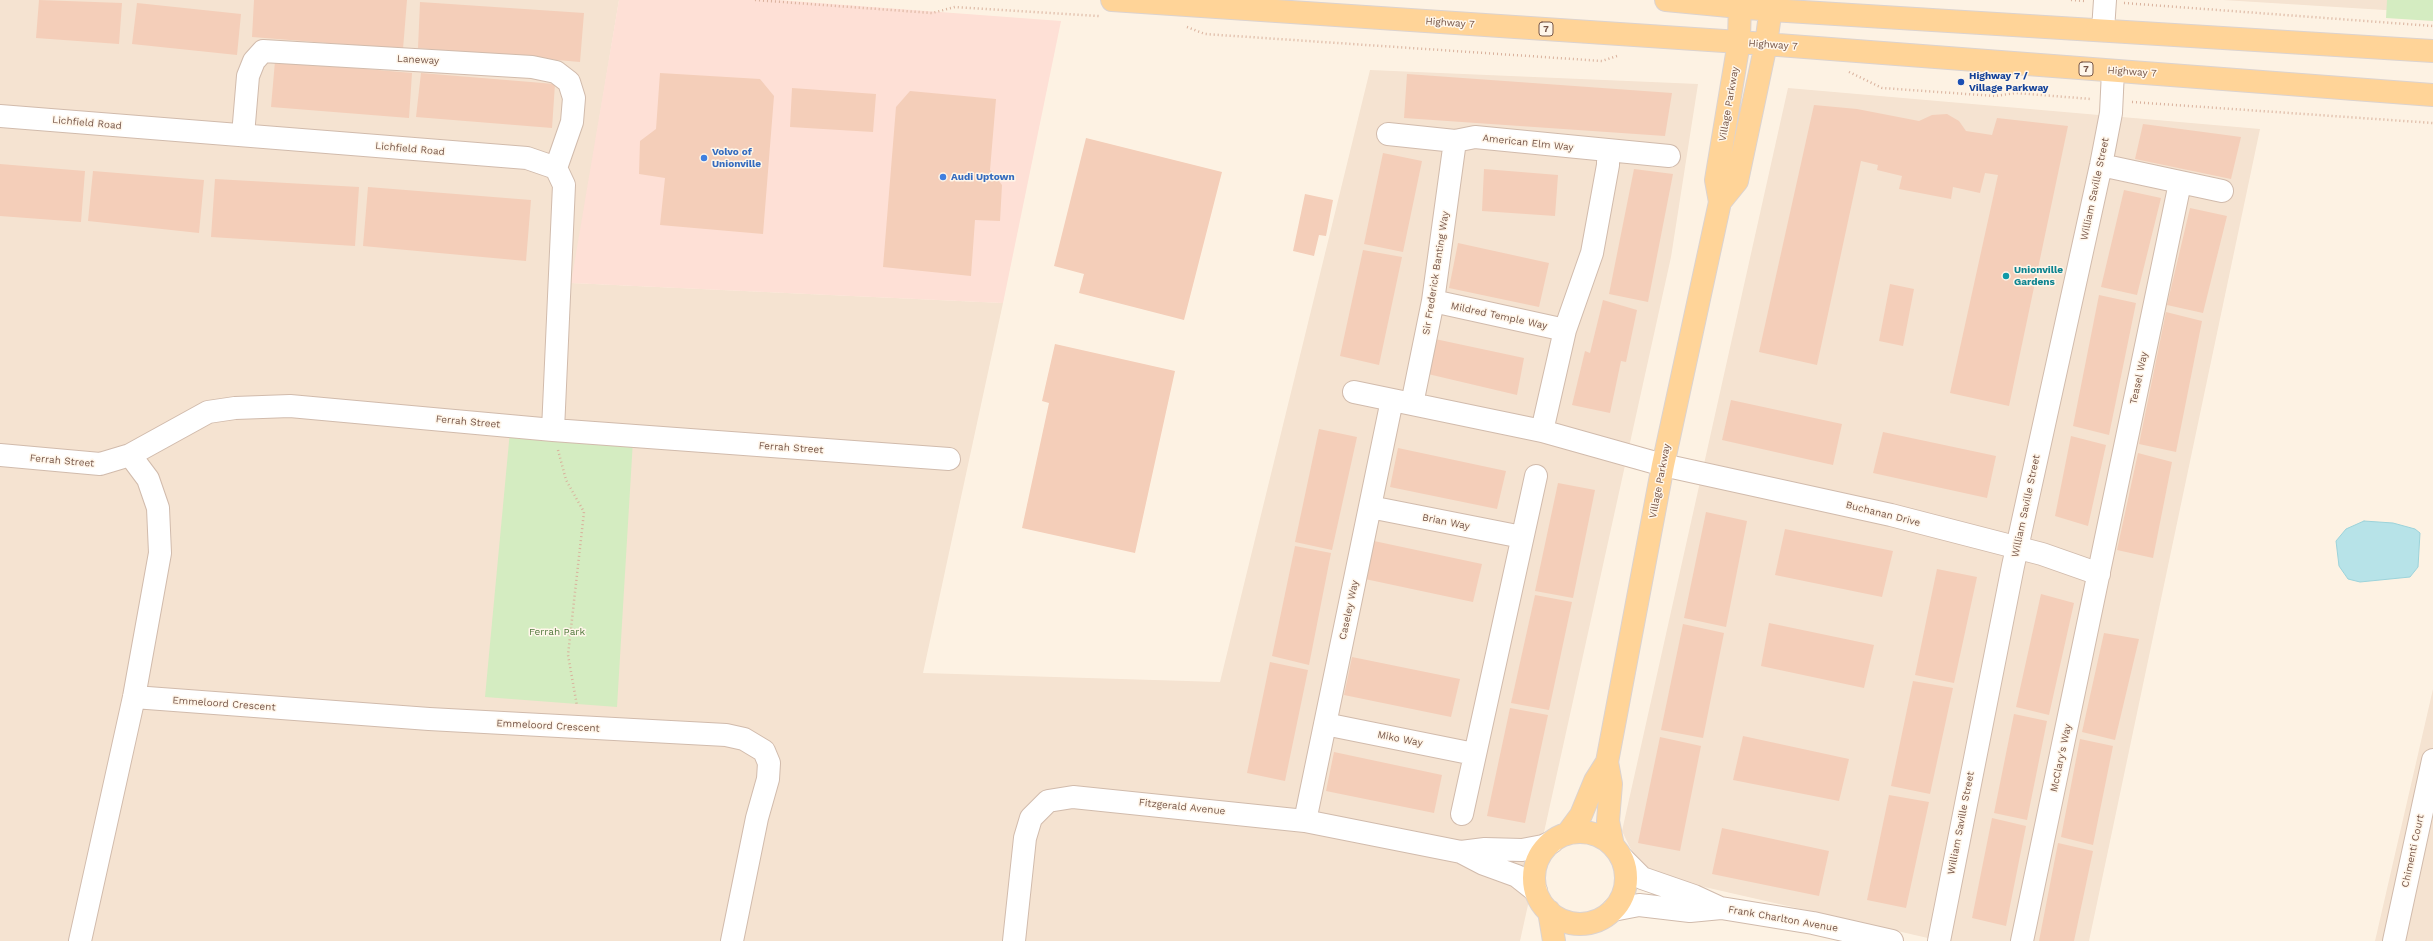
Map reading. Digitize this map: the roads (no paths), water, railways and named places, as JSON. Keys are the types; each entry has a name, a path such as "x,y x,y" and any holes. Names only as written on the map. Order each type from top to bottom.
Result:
{"main road":[{"path":"1666,0 1772,5 2103,30 2433,51"},
{"name":"Village Parkway","path":"1559,838 1581,815 1596,781 1607,762 1663,465 1720,202 1716,180 1739,42 1739,3"},
{"name":"Village Parkway","path":"1720,202 1737,181 1766,44 1772,5"},
{"name":"Highway 7","path":"1110,8 1739,42 2433,96"},
{"name":"Village Parkway","path":"1607,762 1611,784 1608,821 1617,852"},
{"path":"1554,941 1548,911 1536,891 1534,878 1536,864 1542,852 1559,838 1580,832 1592,834 1617,852 1625,872 1625,886 1621,899 1580,941"},
{"path":"1548,911 1559,919 1571,923 1604,916"}],"street":[{"path":"2103,30 2105,0"},
{"name":"Laneway","path":"244,135 248,76 254,60 264,51 532,67 556,72 569,82 574,98 572,122 556,168"},
{"name":"William Saville Street","path":"1938,941 2018,548 2101,165 2112,101 2113,71"},
{"name":"Lichfield Road","path":"0,116 527,158 556,168"},
{"name":"American Elm Way","path":"1388,134 1455,141 1475,137 1669,156"},
{"name":"Sir Frederick Banting Way","path":"1402,402 1433,301 1455,141"},
{"path":"1542,431 1565,330 1592,253 1608,165 1608,151"},
{"path":"2101,165 2222,191"},
{"path":"553,430 564,185 556,168"},
{"name":"Teasel Way","path":"2100,574 2180,183"},
{"name":"Mildred Temple Way","path":"1433,301 1565,330"},
{"name":"Buchanan Drive","path":"1354,392 1542,431 1663,465 1891,516 2018,548 2100,574"},
{"name":"Caseley Way","path":"1305,821 1370,507 1402,402"},
{"name":"Ferrah Street","path":"0,455 100,464 130,455 208,412 235,408 290,406 553,430 949,459"},
{"path":"80,941 134,697 160,553 158,508 148,478 130,455"},
{"path":"1462,814 1536,476"},
{"name":"Brian Way","path":"1370,507 1522,537"},
{"name":"McClary's Way","path":"2022,941 2100,574"},
{"name":"Emmeloord Crescent","path":"134,697 580,728 726,735 744,739 764,751 768,763 768,779 757,818 732,941"},
{"name":"Miko Way","path":"1325,724 1474,754"},
{"name":"Chimenti Court","path":"2394,941 2433,760"},
{"name":"Fitzgerald Avenue","path":"1014,941 1025,838 1030,818 1048,801 1073,797 1305,821 1461,852 1484,864 1517,876 1536,891"},
{"name":"Fitzgerald Avenue","path":"1461,852 1485,849 1522,850 1543,846 1559,838"},
{"name":"Frank Charlton Avenue","path":"1617,852 1642,878 1694,896 1721,908 1813,923 1892,941"},
{"name":"Frank Charlton Avenue","path":"1604,916 1639,905 1690,911 1721,908"}],"water":[{"path":"2364,521 2393,523 2415,529 2420,533 2418,567 2410,577 2360,582 2348,579 2339,566 2336,541 2346,529"}],"place":[{"name":"Highway 7 / Village Parkway","path":"1961,82"},
{"name":"Volvo of Unionville","path":"704,158"},
{"name":"Audi Uptown","path":"943,177"},
{"name":"Unionville Gardens","path":"2006,276"}],"park label":[{"name":"Ferrah Park","path":"557,632"}]}
